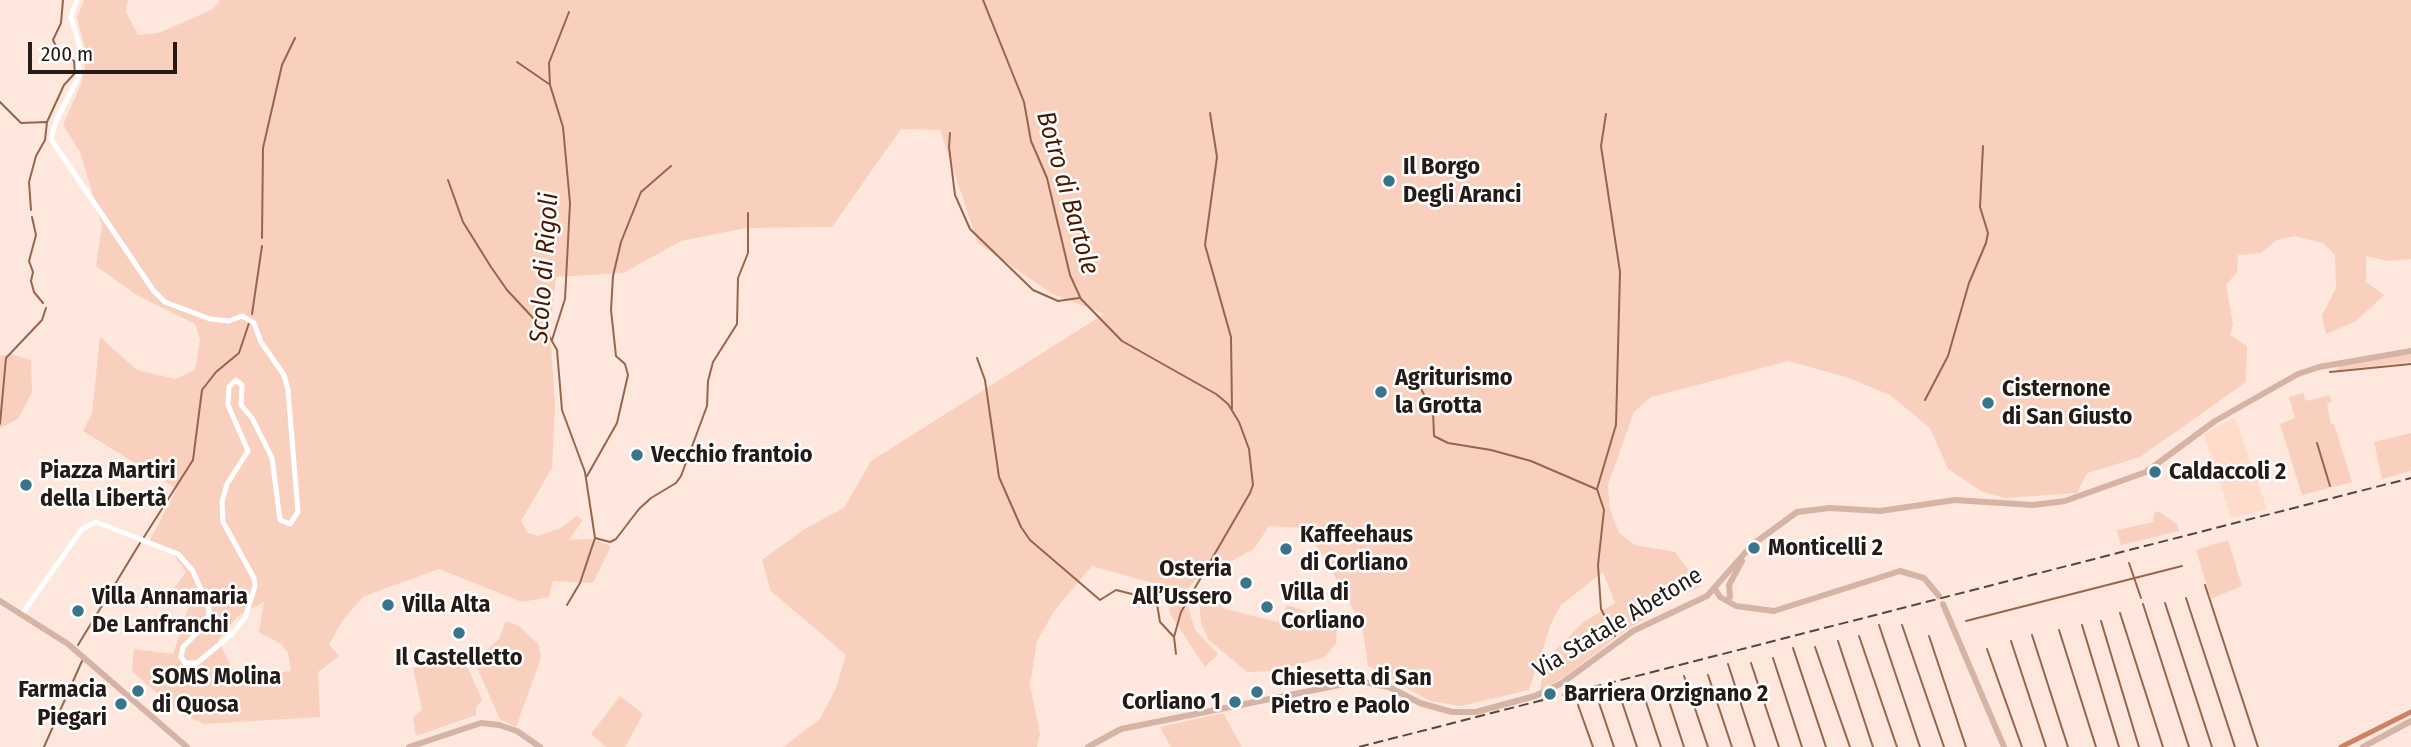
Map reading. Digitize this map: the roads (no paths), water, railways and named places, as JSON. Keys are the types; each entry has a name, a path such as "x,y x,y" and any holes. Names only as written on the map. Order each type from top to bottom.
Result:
{"main road":[{"name":"Via Statale Abetone","path":"1088,747 1121,729 1359,681 1389,687 1420,703 1444,710 1476,712 1547,692 1633,631 1695,604 1715,589 1761,538 1807,509 1873,512 1955,500 2042,505 2081,496 2152,470 2215,421 2298,374 2319,367 2411,351"},
{"path":"1726,598 1729,585 1744,554"},
{"path":"1715,589 1746,609 1782,610 1900,571 1924,578 1939,596"},
{"path":"1695,604 1726,598"},
{"path":"0,601 68,644 187,747"},
{"path":"1942,604 2004,747"},
{"path":"2364,747 2411,721"},
{"path":"409,747 481,723 499,725 517,732 540,747"}],"street":[{"path":"22,614 82,529 96,522 178,554 193,572 209,609 208,622 183,647 181,657 185,663 198,663 232,634 245,618 255,586 254,578 223,522 222,502 227,484 248,451 228,405 229,387 236,380 242,385 241,405 252,418 272,458 280,520 290,524 298,512 288,390 284,375 261,342 254,323 242,316 229,321 210,319 165,302 153,290 51,139 51,132 78,78 79,46 71,17 77,0"}],"waterway":[{"path":"31,210 29,182 36,156 45,140 47,122 64,85 75,73 74,61 57,48 53,40 61,23 63,0"},
{"name":"Botro di Bartole","path":"983,0 1024,102 1031,141 1047,178 1070,275 1081,299 1122,341 1216,394 1228,404 1239,422 1249,449 1253,485 1250,493 1181,612 1174,637"},
{"name":"Scolo di Rigoli","path":"552,340 565,299 570,203 563,127 550,85 549,63 569,12"},
{"path":"262,238 263,148 282,65 295,38"},
{"path":"517,62 549,84"},
{"path":"0,102 21,123 46,122"},
{"path":"1210,113 1217,157 1205,245 1231,337 1232,409"},
{"path":"1606,114 1601,146 1620,272 1616,425 1597,489 1604,510 1598,565 1601,609 1615,636"},
{"path":"950,133 949,147 955,195 970,229 1033,290 1058,301 1079,298"},
{"path":"1925,400 1948,356 1969,283 1986,243 1988,233 1980,207 1983,146"},
{"path":"587,476 617,423 628,375 625,364 616,356 611,310 613,276 621,242 641,192 671,166"},
{"name":"Scolo di Rigoli","path":"448,180 463,222 491,267 507,290 548,334 557,350 562,410 585,472 595,538 580,583 567,605"},
{"path":"595,538 610,542 616,539 639,509 651,498 676,483 681,476 707,406 708,381 713,362 737,324 738,278 748,253 748,213"},
{"path":"32,217 36,235 29,261 33,272 31,281 34,292 43,303"},
{"path":"252,314 262,246"},
{"path":"0,424 6,358 42,320 46,308"},
{"path":"144,537 193,460 202,390 216,372 239,353 249,323"},
{"path":"977,358 985,380 999,477 1021,527 1030,540 1100,600 1116,590 1148,598 1157,604 1160,622 1174,637 1176,654"},
{"path":"2330,372 2411,364"},
{"path":"1418,374 1420,387 1433,411 1434,436 1448,443 1491,450 1531,461 1596,489"},
{"path":"2317,443 2330,486"},
{"path":"78,645 140,543"},
{"path":"2129,563 2141,598"},
{"path":"1966,621 2182,566"},
{"path":"2205,585 2258,747"},
{"path":"2186,598 2235,747"},
{"path":"2165,603 2212,747"},
{"path":"2143,604 2189,747"},
{"path":"2120,613 2163,747"},
{"path":"2101,621 2139,747"},
{"path":"1879,625 1920,747"},
{"path":"1902,625 1944,747"},
{"path":"2082,625 2119,747"},
{"path":"2059,630 2096,747"},
{"path":"2032,635 2068,747"},
{"path":"1859,636 1897,747"},
{"path":"1929,636 1966,747"},
{"path":"1838,641 1873,747"},
{"path":"2011,641 2046,747"},
{"path":"1815,647 1850,747"},
{"path":"1793,648 1826,747"},
{"path":"1987,649 2022,747"},
{"path":"1773,658 1802,747"},
{"path":"44,747 82,661"},
{"path":"1751,663 1779,747"},
{"path":"1728,664 1755,747"},
{"path":"1708,675 1732,747"},
{"path":"1684,676 1708,747"},
{"path":"1664,686 1684,747"},
{"path":"1642,690 1661,747"},
{"path":"1620,696 1637,747"},
{"path":"1597,697 1614,747"},
{"path":"1578,705 1593,747"},
{"path":"2341,747 2411,712"}],"railway":[{"path":"1359,747 2411,478"}],"place":[{"name":"Il Borgo Degli Aranci","path":"1389,181"},
{"name":"Agriturismo la Grotta","path":"1381,392"},
{"name":"Cisternone di San Giusto","path":"1988,403"},
{"name":"Vecchio frantoio","path":"637,455"},
{"name":"Caldaccoli 2","path":"2155,472"},
{"name":"Piazza Martiri della Libertà","path":"26,485"},
{"name":"Monticelli 2","path":"1754,548"},
{"name":"Kaffeehaus di Corliano","path":"1286,549"},
{"name":"Osteria All’Ussero","path":"1246,583"},
{"name":"Villa Alta","path":"388,605"},
{"name":"Villa di Corliano","path":"1267,607"},
{"name":"Villa Annamaria De Lanfranchi","path":"78,611"},
{"name":"Il Castelletto","path":"459,633"},
{"name":"SOMS Molina di Quosa","path":"138,691"},
{"name":"Chiesetta di San Pietro e Paolo","path":"1257,692"},
{"name":"Barriera Orzignano 2","path":"1550,694"},
{"name":"Corliano 1","path":"1235,702"},
{"name":"Farmacia Piegari","path":"121,704"}]}
